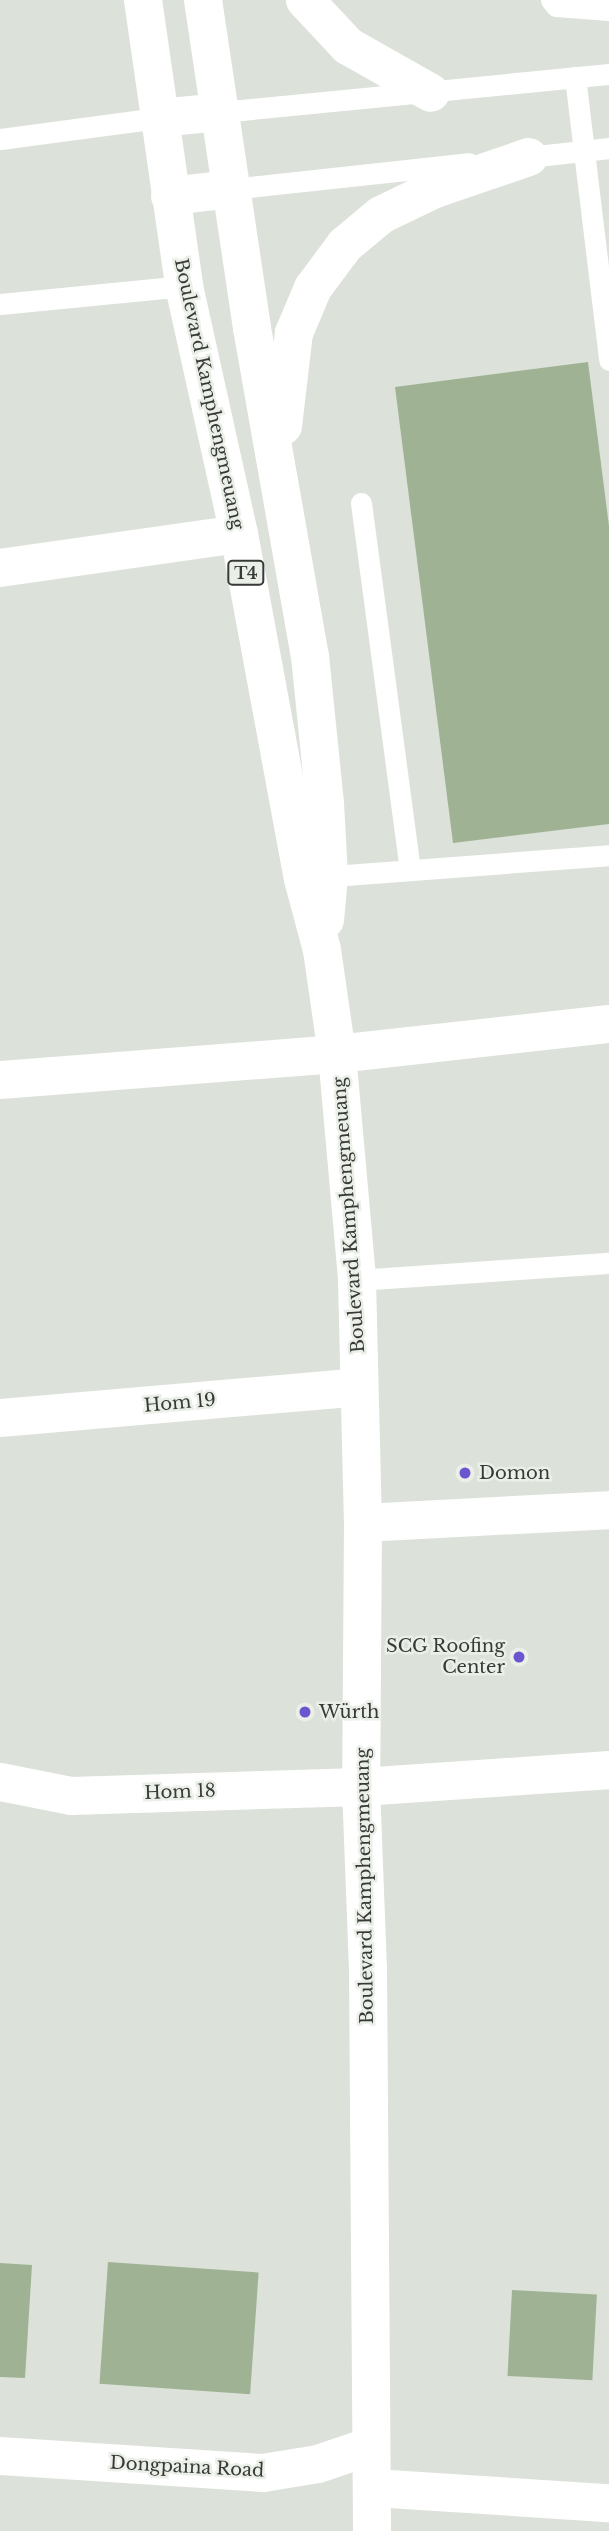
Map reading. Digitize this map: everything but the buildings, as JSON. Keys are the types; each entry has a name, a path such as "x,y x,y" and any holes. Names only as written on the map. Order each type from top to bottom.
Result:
{"main road":[{"name":"Boulevard Kamphengmeuang","path":"143,0 184,286 316,878"},
{"name":"Boulevard Kamphengmeuang","path":"203,0 231,189 310,656 316,878 322,950 337,1055 357,1280 363,1523 361,1787 369,1968 371,2446 374,2488 372,2531"},
{"path":"305,0 348,46 431,93"},
{"path":"158,118 221,112"},
{"path":"279,477 294,333 313,288 345,244 392,209 529,157"},
{"path":"170,196 231,189"},
{"path":"0,568 239,534"},
{"path":"0,1080 337,1055 609,1024"},
{"name":"Hom 19","path":"0,1418 359,1387"},
{"path":"363,1523 609,1510"},
{"name":"Hom 18","path":"0,1782 71,1796 361,1787 609,1770"},
{"name":"Dongpaina Road","path":"0,2456 263,2473 318,2464 371,2446"},
{"path":"374,2488 609,2503"}],"lane":[{"path":"551,0 556,6 609,10"},
{"path":"221,112 609,74"},
{"path":"575,77 609,360"},
{"path":"0,139 158,118"},
{"path":"231,189 609,148"},
{"path":"0,304 184,286"},
{"path":"361,503 410,870"},
{"path":"316,878 609,855"},
{"path":"357,1280 609,1264"}],"place":[{"name":"Domon","path":"465,1473"},
{"name":"SCG Roofing Center","path":"519,1657"},
{"name":"Würth","path":"305,1712"}]}
